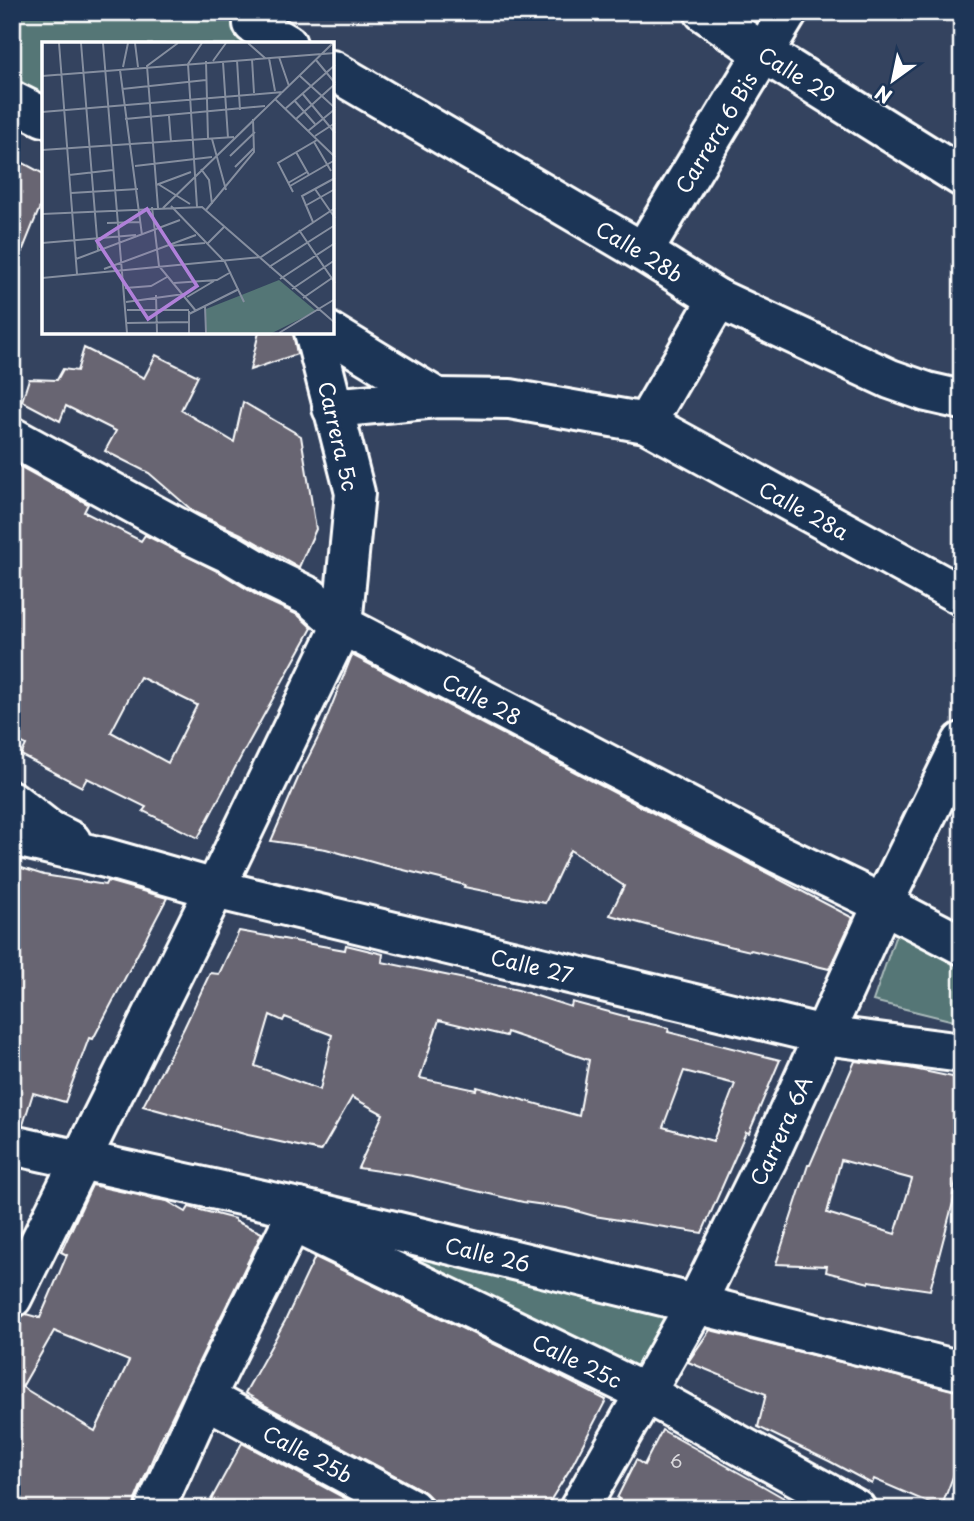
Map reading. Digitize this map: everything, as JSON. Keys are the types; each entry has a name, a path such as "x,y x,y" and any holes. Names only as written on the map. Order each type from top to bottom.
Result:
{"street":[{"name":"Calle 29","path":"704,12 764,53 962,177"},
{"name":"Carrera 6 Bis","path":"643,252 788,12"},
{"path":"254,27 283,42"},
{"name":"Calle 28b","path":"334,71 643,252 718,299 890,379 927,392 962,400"},
{"path":"12,101 42,116"},
{"path":"646,423 718,299"},
{"name":"Carrera 5c","path":"314,334 355,493 342,625"},
{"path":"332,334 437,398"},
{"name":"Calle 28a","path":"332,408 437,398 510,399 646,423 962,596"},
{"name":"Calle 28","path":"12,437 310,597 342,625 779,854 962,944"},
{"path":"12,1298 215,889 342,625"},
{"name":"Carrera 6A","path":"579,1509 696,1304 768,1158 883,904 962,742"},
{"name":"Calle 27","path":"12,801 49,830 106,858"},
{"name":"Calle 27","path":"12,836 106,858 215,889 824,1035 962,1053"},
{"name":"Calle 26","path":"12,1146 295,1215 696,1304 962,1371"},
{"path":"155,1509 205,1398 295,1215"},
{"name":"Calle 25c","path":"295,1215 645,1393 856,1509"},
{"name":"Calle 25b","path":"205,1398 412,1509"}],"green space":[{"path":"12,12 250,12 256,42 42,42 42,130 12,115"},
{"path":"902,917 962,955 962,1023 873,1001"},
{"path":"308,1221 673,1312 639,1377"}],"building":[{"path":"12,157 42,173 42,202 13,274"},
{"path":"259,334 293,334 297,354 250,370"},
{"path":"84,348 144,378 156,355 198,376 181,410 234,442 243,402 301,436 316,529 299,567 241,534 194,512 149,473 105,451 116,431 66,406 60,421 22,401 29,379 57,380 63,369 77,371"},
{"path":"12,462 88,504 84,512 141,541 145,535 221,573 263,599 298,615 312,628 198,838 143,811 146,807 87,778 82,787 21,755 26,745 12,738","holes":["140,677 197,705 168,763 111,732"]},
{"path":"352,655 853,918 829,969 610,915 624,886 570,850 545,903 464,887 465,885 326,849 271,841 321,732"},
{"path":"12,865 44,875 105,885 107,881 167,898 93,1039 89,1038 65,1102 33,1093 23,1125 12,1124"},
{"path":"239,931 345,950 346,945 383,954 382,962 518,990 571,1007 572,1002 669,1028 668,1032 780,1060 702,1233 594,1216 413,1176 358,1168 383,1114 352,1097 321,1151 248,1135 143,1106 210,973 219,974","holes":["270,1015 283,1021 285,1017 332,1035 320,1090 255,1066","439,1020 506,1036 507,1032 589,1060 579,1116 477,1087 476,1090 420,1078","684,1071 735,1084 713,1141 663,1127"]},
{"path":"855,1061 962,1079 962,1154 955,1195 930,1290 869,1283 826,1272 827,1266 776,1264 810,1165","holes":["841,1160 912,1179 895,1234 827,1213"]},
{"path":"92,1185 167,1201 186,1212 189,1207 235,1219 262,1233 161,1439 135,1500 134,1509 30,1509 12,1498 12,1336 20,1318 26,1314 40,1318 67,1255 61,1252","holes":["54,1331 129,1361 95,1431 22,1387"]},
{"path":"315,1257 606,1400 570,1469 545,1509 434,1509 431,1498 422,1490 245,1393 285,1321"},
{"path":"710,1330 962,1392 962,1453 941,1508 874,1479 872,1484 758,1427 766,1394 688,1362"},
{"path":"662,1430 803,1509 614,1509 636,1460 644,1465"},
{"path":"242,1443 365,1509 206,1509"}]}
